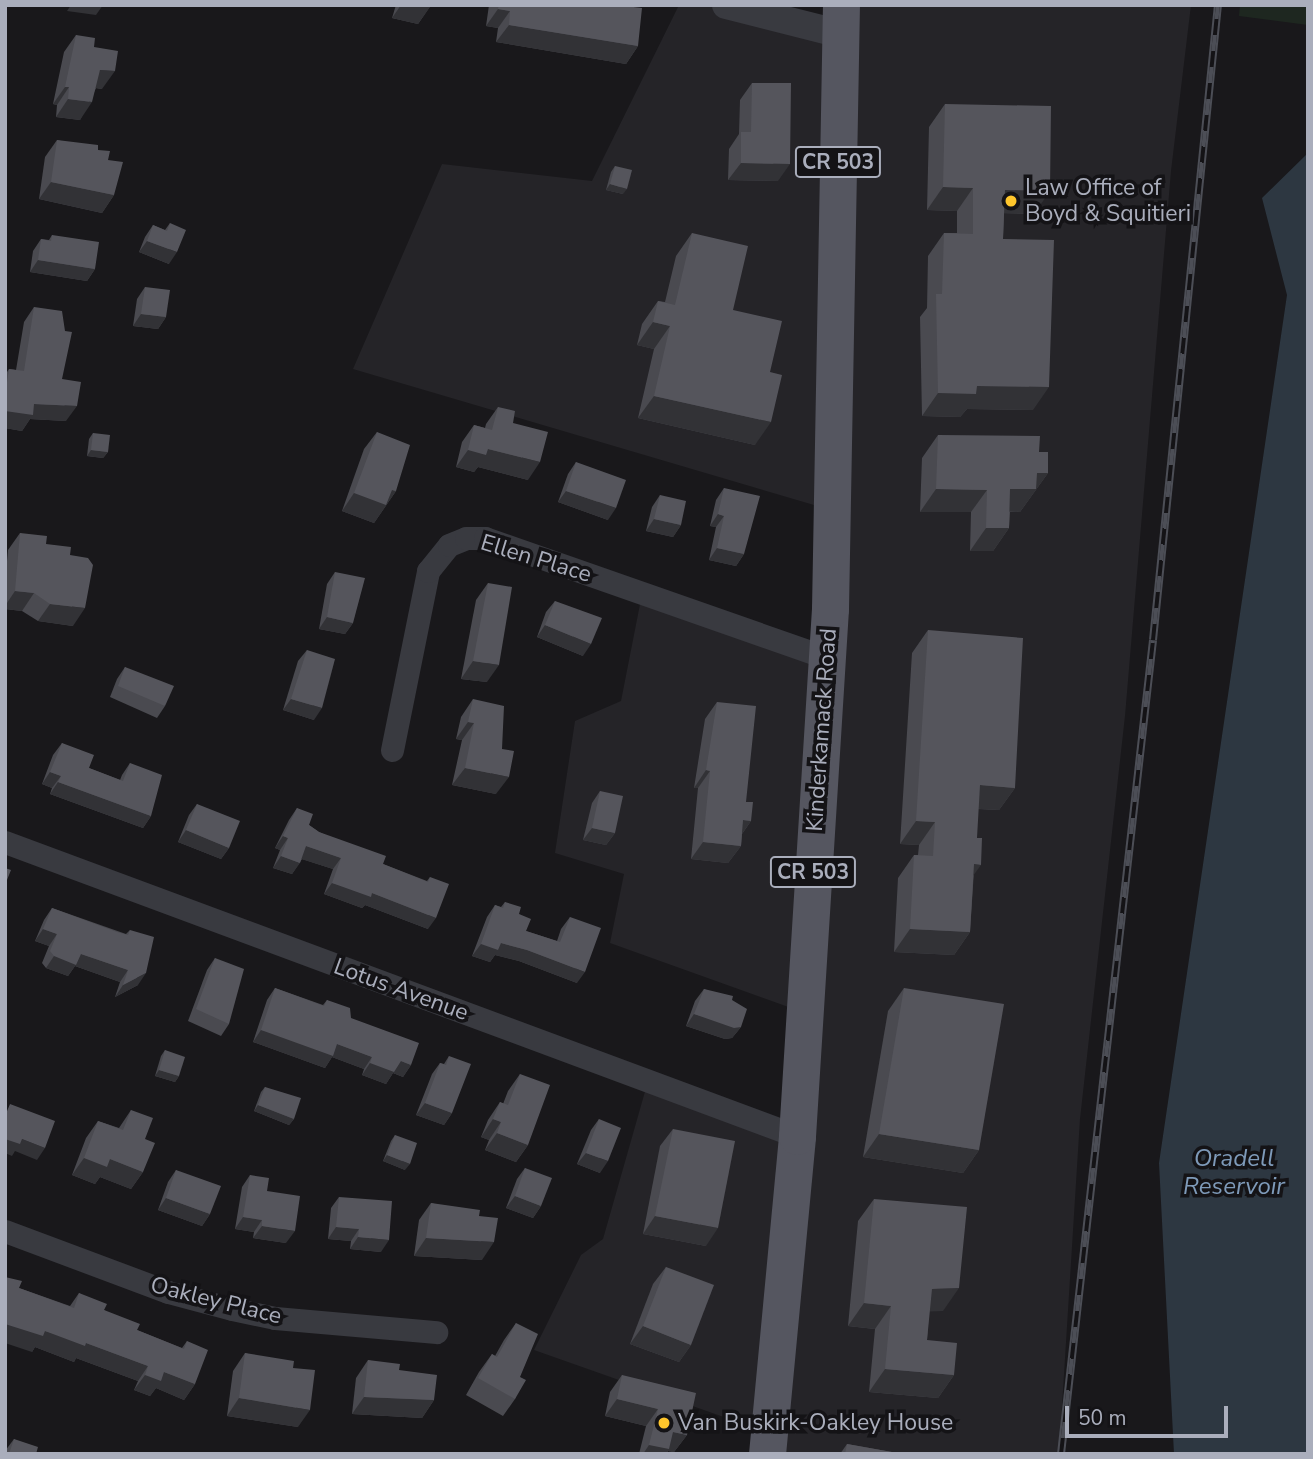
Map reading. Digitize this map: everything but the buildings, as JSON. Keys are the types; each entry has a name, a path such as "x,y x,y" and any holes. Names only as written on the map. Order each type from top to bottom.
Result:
{"main road":[{"name":"Kinderkamack Road","path":"767,1454 797,1136 827,658 841,20"}],"street":[{"path":"726,5 841,20"},
{"name":"Ellen Place","path":"392,750 428,571 449,545 466,538 485,538 827,658"},
{"name":"Lotus Avenue","path":"5,842 797,1136"},
{"name":"Oakley Place","path":"5,1231 142,1283 232,1309 275,1318 436,1332"}],"shaded area":[{"path":"679,5 726,5 840,34 841,5 1191,5 1171,171 1125,716 1080,1119 1059,1454 767,1454 769,1433 534,1350 581,1255 603,1239 648,1081 796,1135 805,1013 610,943 624,874 555,853 575,721 621,701 642,594 826,658 831,510 353,369 442,164 592,181"},
{"path":"1240,5 1308,5 1308,25 1239,16"}],"water":[{"name":"Oradell Reservoir","path":"1308,153 1308,1454 1174,1454 1159,1163 1287,295 1262,198"}],"railway":[{"path":"1061,1454 1153,640 1218,5"}],"place":[{"name":"Law Office of Boyd & Squitieri","path":"1011,201"},
{"name":"Van Buskirk-Oakley House","path":"664,1423"}]}
